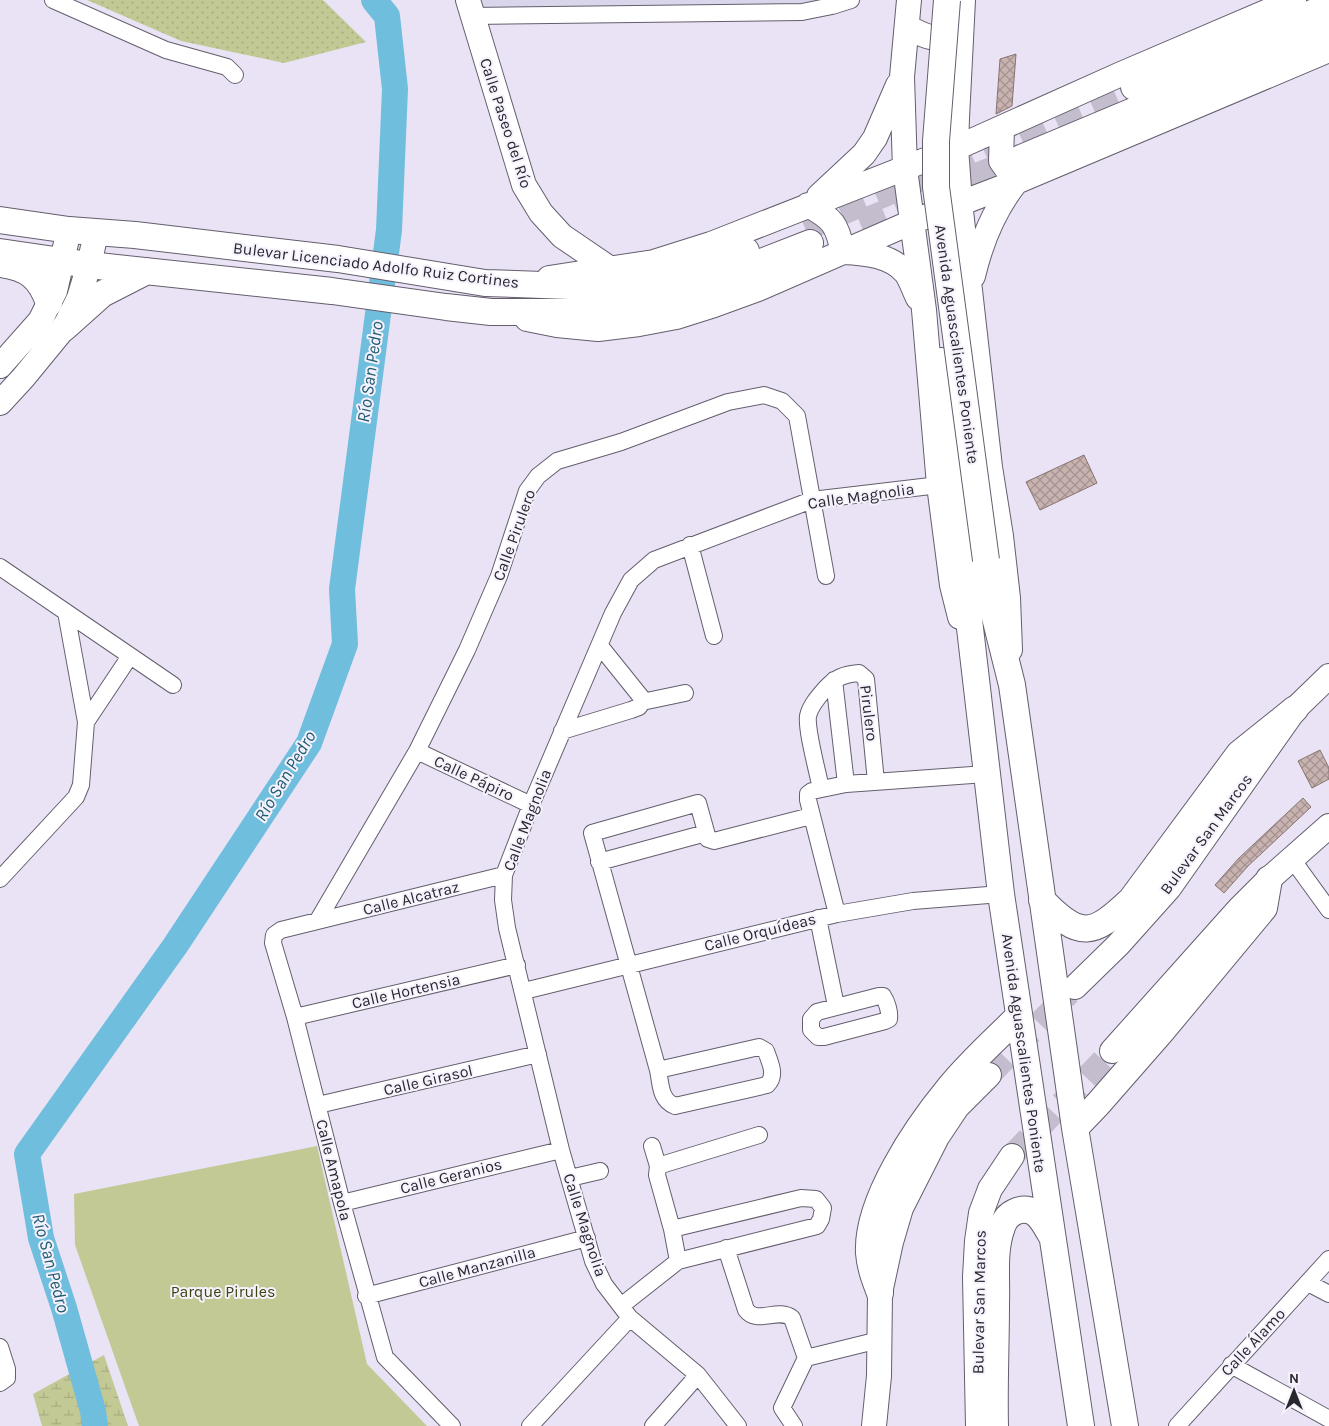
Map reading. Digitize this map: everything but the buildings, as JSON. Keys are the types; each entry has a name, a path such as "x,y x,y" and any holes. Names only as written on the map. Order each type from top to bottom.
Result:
{"main road":[{"name":"Avenida Aguascalientes Poniente","path":"930,0 918,146 919,190 942,361 954,491 1001,894 1081,1426"},
{"name":"Avenida Aguascalientes Poniente","path":"947,0 936,141 936,186 991,601 1012,685 1075,1128 1125,1426"},
{"path":"1134,87 1329,6"},
{"path":"1019,170 1329,29"},
{"name":"Bulevar Licenciado Adolfo Ruiz Cortines","path":"0,220 69,230 338,260 485,283 597,287 647,279 698,267 755,247 808,225"},
{"name":"Bulevar Licenciado Adolfo Ruiz Cortines","path":"0,252 89,265 332,291 491,312 565,312 625,306 705,284 808,225"},
{"path":"0,264 29,271 44,290 49,303"},
{"path":"64,328 102,294 148,270"},
{"path":"1042,900 1060,918 1071,925 1083,928 1096,928 1110,920 1131,900 1239,754 1295,709"},
{"path":"1075,1128 1161,1032 1264,908 1269,879"},
{"path":"880,1293 873,1274 869,1252 871,1226 878,1204 893,1171 933,1108 950,1086 1018,1017"},
{"path":"995,1426 996,1262 1002,1227 1006,1218 1015,1211 1024,1209 1036,1214 1051,1235"}],"street":[{"path":"53,0 166,50 227,67 235,75"},
{"path":"470,8 802,12 851,0"},
{"name":"Avenida Aguascalientes Poniente","path":"909,0 902,76 904,169 924,310 939,485 952,584 976,679"},
{"name":"Avenida Aguascalientes Poniente","path":"963,0 956,148 960,202 990,467 1002,536 1008,598 1012,685"},
{"name":"Bulevar Licenciado Adolfo Ruiz Cortines","path":"515,284 654,262 711,244 808,225 904,169 1294,0"},
{"name":"Calle Paseo del Río","path":"470,8 524,185 541,213 562,236 612,270"},
{"path":"907,27 925,36 937,39 961,32"},
{"name":"Bulevar Licenciado Adolfo Ruiz Cortines","path":"491,312 557,325 598,329 676,317 758,289 960,202 1019,170 1329,50"},
{"path":"808,225 875,138 902,76"},
{"path":"970,290 976,265 994,216 1019,170 1000,161 1002,128"},
{"path":"808,225 826,215 834,224 843,252 864,253 896,264 907,274 924,310"},
{"path":"0,366 40,321 55,291 69,230"},
{"path":"0,403 64,328 79,298 96,233"},
{"path":"924,310 930,281 937,276 945,273 954,273 963,279 970,290"},
{"name":"Calle Pirulero","path":"318,920 417,751 467,650 499,576 527,491 538,476 557,461 622,442 728,402 764,395 782,401 797,416 826,576"},
{"name":"Calle Magnolia","path":"738,1426 698,1375 625,1312 604,1284 593,1261 562,1150 517,965 503,900 504,875 530,805 613,613 631,580 654,560 812,500 939,485"},
{"path":"690,545 714,636"},
{"path":"0,568 173,685"},
{"path":"0,880 76,797 81,786 86,722 66,612"},
{"path":"600,646 641,697 642,702"},
{"path":"86,722 130,656"},
{"name":"Pirulero","path":"822,789 808,726 808,715 816,699 834,680 847,674 859,673 866,679 876,782"},
{"name":"Bulevar San Marcos","path":"1075,987 1118,945 1169,888 1295,709 1329,676"},
{"name":"Pirulero","path":"834,680 846,784"},
{"path":"562,731 631,710 639,707 642,702 685,693"},
{"name":"Calle Pápiro","path":"417,751 530,805"},
{"path":"837,914 811,816 808,794 812,791 846,784 986,774"},
{"path":"658,1070 759,1046 766,1051 773,1074 772,1080 767,1085 675,1106 668,1104 663,1097 658,1070 592,833 698,803 708,839 714,841 811,816"},
{"path":"1112,1051 1239,909 1269,879 1329,826"},
{"path":"599,862 706,833"},
{"path":"1292,859 1329,910"},
{"name":"Calle Alcatraz","path":"318,920 504,875"},
{"name":"Calle Orquídeas","path":"524,991 837,914 913,901 1001,894"},
{"path":"818,918 836,1006"},
{"name":"Calle Amapola","path":"318,920 281,930 274,935 273,943 277,960 295,1017 366,1296 385,1357 452,1426"},
{"name":"Calle Hortensia","path":"295,1017 517,965"},
{"name":"Calle Girasol","path":"318,1105 538,1054"},
{"path":"874,1426 879,1376 880,1293 891,1242 901,1208 937,1137 957,1107 990,1075"},
{"path":"658,1166 759,1134"},
{"path":"652,1146 658,1166 656,1174 672,1229 678,1261"},
{"name":"Calle Geranios","path":"342,1203 562,1150"},
{"name":"Bulevar San Marcos","path":"978,1426 976,1241 981,1213 990,1189 1012,1156"},
{"path":"570,1178 600,1171"},
{"path":"530,1426 625,1312 678,1261 817,1226 822,1219 823,1208 816,1199 801,1198 672,1229"},
{"name":"Calle Manzanilla","path":"366,1296 587,1238"},
{"path":"726,1248 746,1310 755,1316 788,1314 792,1318 806,1358 782,1408 794,1426"},
{"name":"Calle Álamo","path":"1177,1426 1329,1259"},
{"path":"1308,1283 1329,1294"},
{"path":"806,1358 879,1340"},
{"path":"0,1346 6,1369 3,1381"},
{"path":"1231,1365 1329,1419"},
{"path":"653,1426 698,1375"}],"shaded area":[{"path":"469,0 851,0 832,6 472,16"}],"green space":[{"path":"87,0 323,0 366,42 284,63 181,41"},
{"name":"Parque Pirules","path":"317,1146 367,1364 427,1426 139,1426 75,1245 74,1194"},
{"path":"104,1355 128,1426 42,1426 33,1394"}],"waterway":[{"name":"Río San Pedro","path":"95,1426 93,1411 64,1308 41,1238 27,1154 175,946 309,743 345,644 342,589 389,230 395,89 387,16 374,0"}],"tunnel":[{"path":"805,228 1134,87"},
{"path":"860,223 1021,158"},
{"path":"989,1075 1069,993"},
{"path":"1012,1156 1112,1051"}]}
